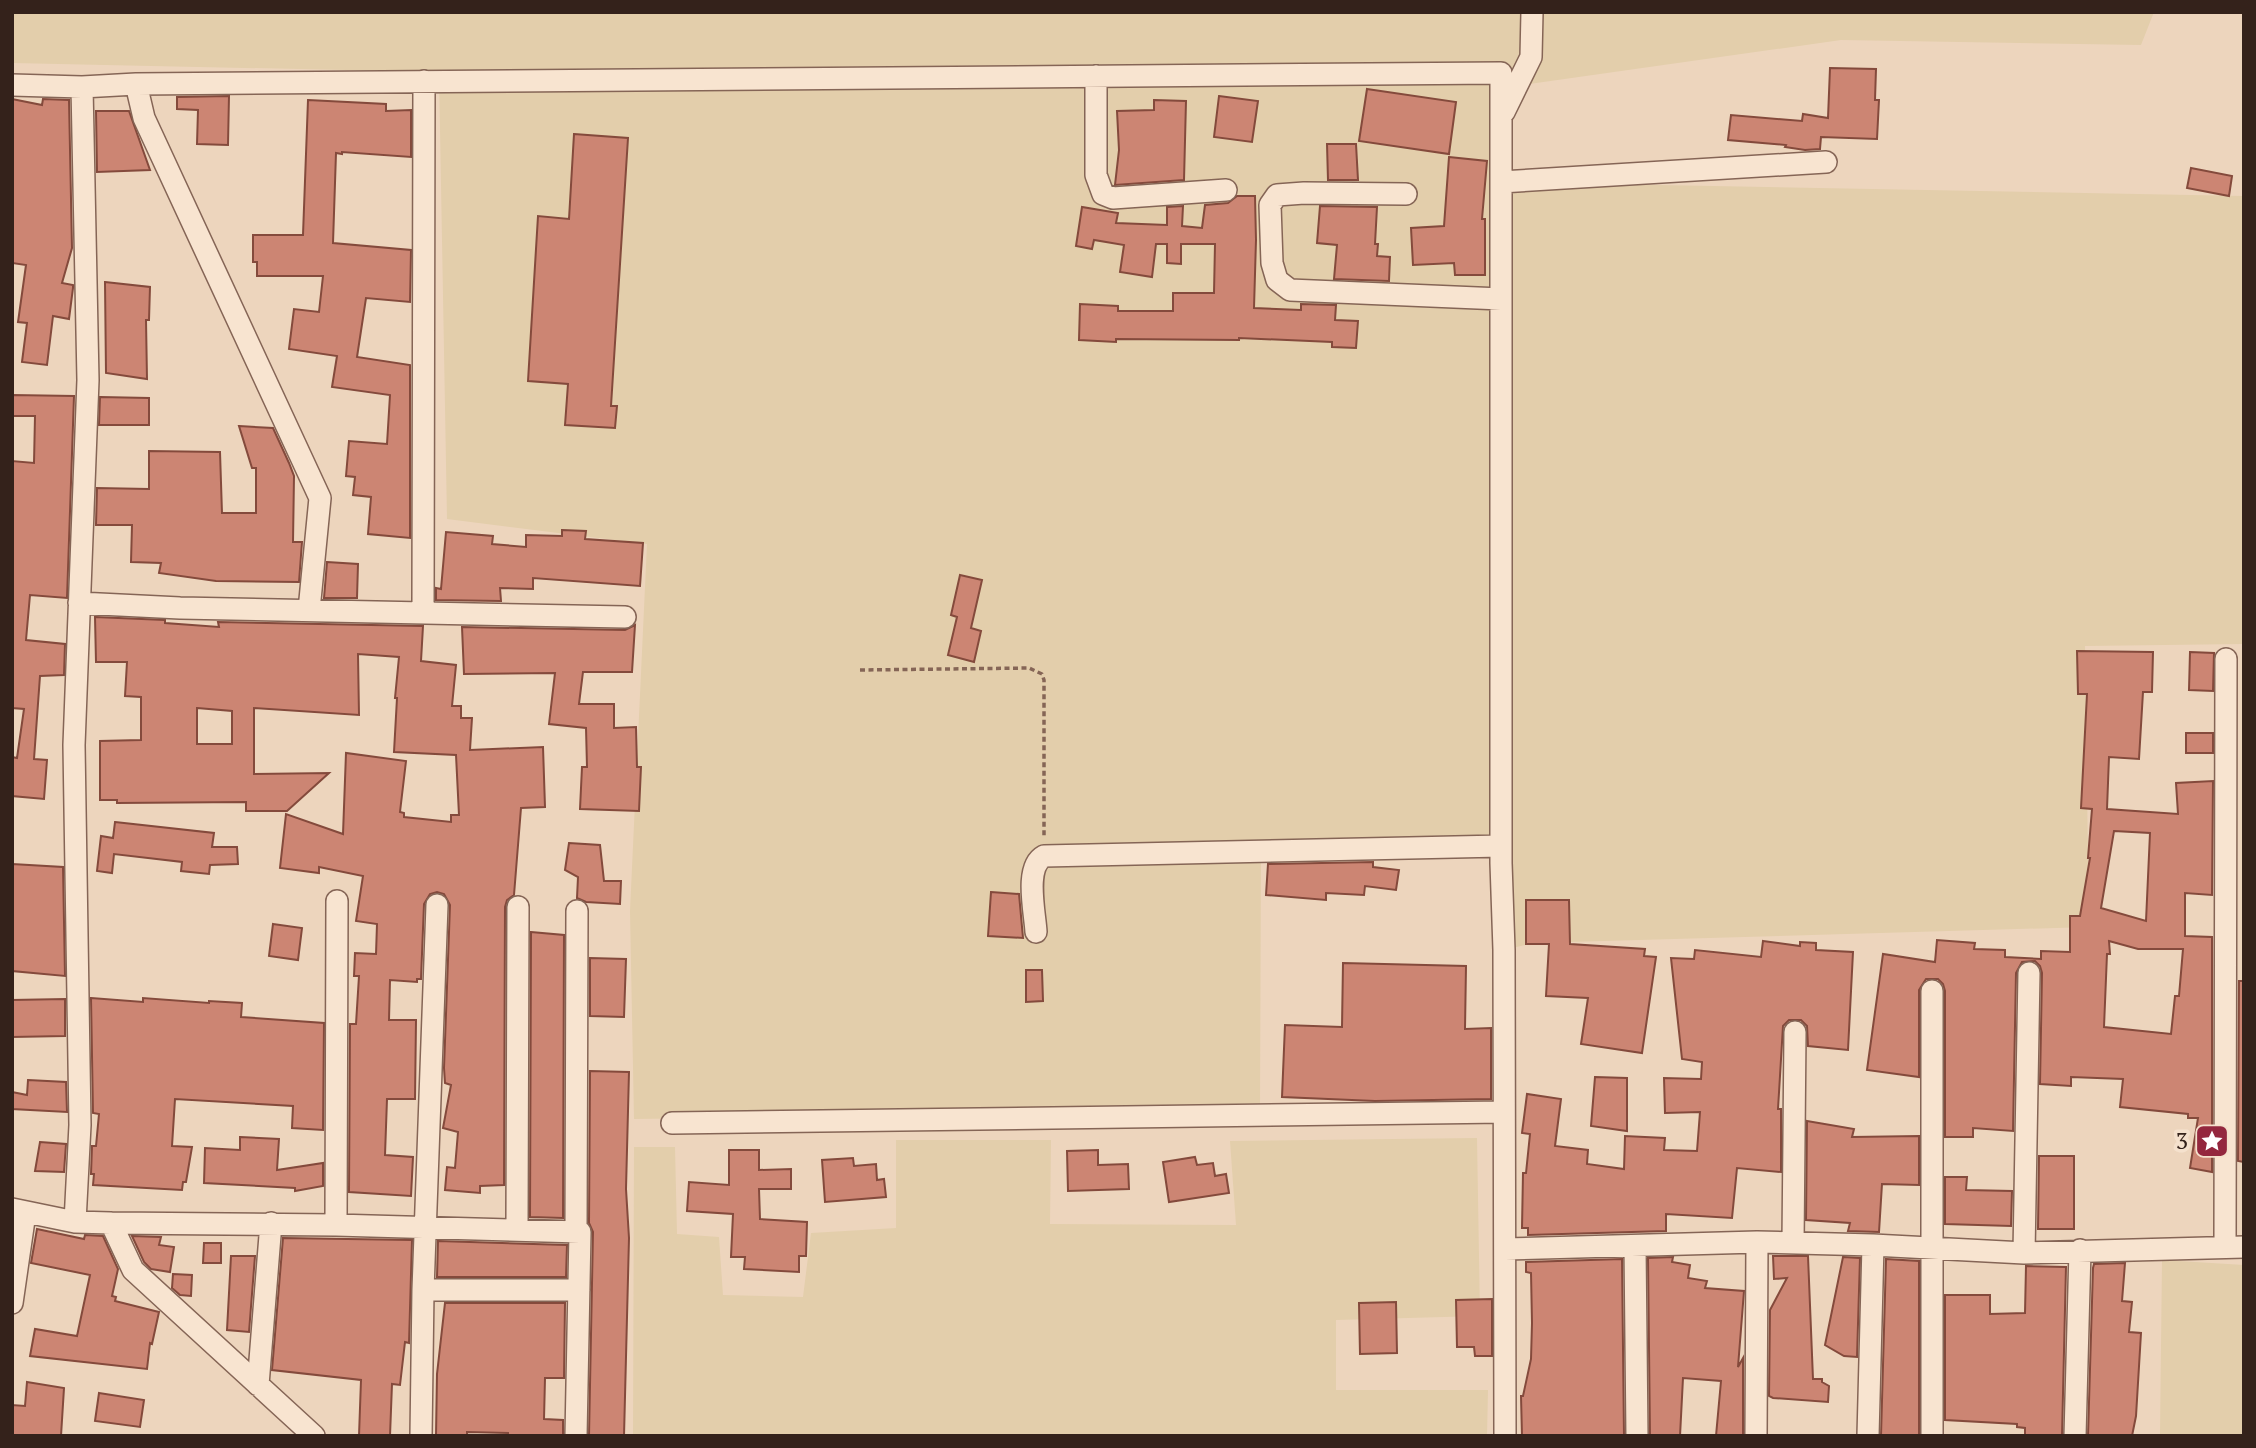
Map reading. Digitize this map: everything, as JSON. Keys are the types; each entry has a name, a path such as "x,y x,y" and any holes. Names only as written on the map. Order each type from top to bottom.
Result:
{"street":[{"path":"1501,117 1531,57 1532,12"},
{"path":"12,85 82,87 424,81 1501,73 1500,846 1504,950 1505,1436"},
{"path":"1096,76 1096,175 1103,194 1113,198 1226,190"},
{"path":"423,613 424,81"},
{"path":"136,84 144,118 320,498 309,610"},
{"path":"75,1222 80,1125 75,745 88,380 82,87"},
{"path":"1501,182 1826,162"},
{"path":"1406,194 1277,195 1270,205 1272,263 1277,280 1290,290 1501,299"},
{"path":"79,603 625,617"},
{"path":"1505,1249 1757,1242 2024,1253 2234,1247 2234,769 2226,659"},
{"path":"1036,932 1032,873 1038,859 1044,856 1500,846"},
{"path":"336,1225 337,901"},
{"path":"421,1436 423,1290 437,905"},
{"path":"517,1229 518,907"},
{"path":"576,1232 577,911"},
{"path":"2024,1253 2029,973"},
{"path":"1932,991 1932,1436"},
{"path":"1793,1243 1795,1032"},
{"path":"672,1123 1504,1112"},
{"path":"12,1303 19,1211 75,1222 271,1223 576,1232 580,1233 576,1436"},
{"path":"111,1223 133,1270 314,1436"},
{"path":"258,1385 271,1223"},
{"path":"1756,1436 1757,1242"},
{"path":"1868,1436 1873,1245"},
{"path":"1635,1246 1637,1436"},
{"path":"2075,1436 2080,1250"},
{"path":"423,1290 579,1290"}],"path":[{"path":"860,670 1029,668 1042,674 1044,856"}],"shaded area":[{"path":"12,12 2154,12 2141,45 1841,40 1501,88 1502,182 2244,196 2244,644 2085,646 2089,927 1533,943 1504,950 1503,841 1261,847 1260,1110 634,1119 630,911 647,544 447,519 439,72 12,63"},
{"path":"1477,1138 1480,1316 1336,1320 1336,1390 1488,1390 1487,1436 633,1436 634,1147 675,1147 677,1234 719,1237 723,1295 803,1297 811,1233 896,1228 896,1140 1051,1140 1050,1224 1236,1225 1230,1141"},
{"path":"2162,1260 2244,1265 2244,1436 2160,1436"}],"building":[{"path":"1830,68 1876,69 1875,100 1879,100 1877,139 1821,137 1820,149 1805,150 1785,147 1786,145 1728,140 1731,115 1802,121 1803,114 1828,118"},
{"path":"1367,89 1456,102 1449,154 1359,141"},
{"path":"229,96 228,145 197,144 198,110 177,109 177,97"},
{"path":"1219,96 1258,101 1252,142 1214,137"},
{"path":"12,99 42,105 43,99 69,100 72,248 62,283 73,285 73,288 69,319 53,316 47,365 22,362 27,323 18,322 26,265 12,263"},
{"path":"308,100 386,104 386,111 411,110 411,157 336,153 333,243 411,250 410,302 366,298 357,357 410,365 410,538 368,534 371,497 353,495 355,477 346,476 349,441 387,444 390,395 332,387 337,356 289,349 294,309 319,312 323,276 257,276 257,262 253,262 253,235 303,235"},
{"path":"1154,100 1186,101 1184,180 1115,185 1119,150 1117,111 1154,110"},
{"path":"96,111 129,111 150,170 97,172"},
{"path":"574,134 628,138 611,406 617,406 615,428 565,425 568,384 528,381 538,216 569,219"},
{"path":"1327,144 1356,144 1358,180 1328,180"},
{"path":"1449,157 1487,161 1482,219 1485,219 1485,275 1455,275 1454,263 1413,265 1411,228 1444,226"},
{"path":"2191,168 2232,176 2229,196 2187,188"},
{"path":"1237,196 1255,196 1254,308 1301,310 1301,304 1336,305 1335,320 1358,321 1356,348 1332,347 1332,342 1239,338 1116,339 1116,342 1079,340 1080,304 1118,306 1118,311 1173,311 1173,293 1214,293 1215,244 1181,244 1181,264 1167,263 1167,244 1156,244 1152,277 1120,272 1124,245 1094,240 1092,249 1076,246 1082,207 1118,213 1116,223 1167,225 1167,207 1183,206 1182,226 1202,228 1205,205 1228,203"},
{"path":"1320,206 1377,207 1375,244 1378,244 1377,256 1390,257 1389,281 1334,279 1337,245 1317,243"},
{"path":"105,282 150,287 149,320 146,320 147,379 106,373"},
{"path":"12,395 74,396 67,598 30,595 26,640 65,644 64,675 40,676 34,759 47,760 44,799 12,796 12,757 17,758 24,709 12,708 12,461 34,463 35,416 12,416"},
{"path":"100,397 149,398 149,425 99,425"},
{"path":"239,426 273,428 294,476 293,542 302,542 299,582 216,581 159,573 161,563 131,562 132,525 96,525 97,488 149,489 149,451 220,452 222,513 256,513 256,468 252,468"},
{"path":"562,530 586,531 585,539 643,543 640,586 533,578 533,589 500,588 501,601 436,600 436,588 441,589 446,532 493,536 492,544 526,547 526,535 562,536"},
{"path":"327,562 358,564 357,598 324,598"},
{"path":"960,575 982,580 971,628 981,631 974,662 948,655 957,617 951,615"},
{"path":"95,617 165,620 165,623 219,627 218,622 423,626 421,661 456,665 452,706 461,706 461,718 472,718 470,750 543,747 545,807 521,808 514,895 507,900 505,907 504,1185 480,1186 480,1193 445,1190 447,1167 455,1168 458,1132 443,1128 451,1085 445,1083 444,1068 450,905 444,894 437,892 430,894 424,904 421,979 417,979 417,982 390,980 389,1020 416,1020 415,1099 387,1099 385,1155 413,1157 411,1196 349,1192 350,1024 356,1024 359,976 354,976 355,953 376,954 377,924 356,921 363,876 319,867 319,873 280,868 286,814 343,834 346,753 406,761 400,812 404,813 404,817 451,822 451,815 459,815 456,755 394,752 399,657 358,654 359,715 254,708 254,774 329,773 287,811 246,811 246,802 117,803 117,800 100,800 100,741 141,740 141,697 125,696 127,662 96,662","holes":["197,708 232,711 232,744 197,744"]},
{"path":"635,625 632,672 583,672 579,704 614,704 614,728 636,727 637,767 641,767 639,811 580,809 582,767 587,767 586,728 549,724 555,673 464,674 462,627 625,630"},
{"path":"2077,651 2153,652 2152,692 2143,692 2139,759 2109,757 2107,809 2178,814 2176,783 2213,781 2212,895 2185,893 2185,936 2212,937 2212,1172 2190,1168 2198,1118 2188,1118 2188,1114 2120,1107 2123,1079 2071,1077 2071,1086 2040,1084 2042,973 2035,961 2022,962 2016,973 2013,1131 1973,1128 1973,1137 1945,1137 1945,991 1938,979 1926,979 1919,990 1919,1077 1867,1070 1883,954 1935,962 1937,940 1975,943 1974,949 2005,950 2005,957 2041,959 2041,951 2070,952 2070,916 2080,916 2090,858 2092,809 2081,808 2087,694 2078,694","holes":["2114,831 2150,833 2146,921 2101,908","2109,941 2138,949 2183,949 2179,996 2175,996 2171,1034 2104,1027"]},
{"path":"2190,652 2214,653 2213,691 2189,690"},
{"path":"2186,733 2213,733 2213,753 2186,753"},
{"path":"115,822 214,833 212,847 237,847 238,864 210,865 209,874 181,871 182,862 114,854 112,873 97,871 101,836 113,838"},
{"path":"569,843 600,845 604,881 621,881 620,904 586,902 577,898 578,877 565,870"},
{"path":"1373,862 1373,867 1399,870 1396,890 1365,886 1364,895 1326,893 1326,900 1266,895 1268,864"},
{"path":"12,864 63,867 65,976 12,971"},
{"path":"991,892 1019,894 1023,938 988,936"},
{"path":"1526,900 1569,900 1570,944 1645,949 1644,956 1656,957 1642,1053 1581,1044 1588,998 1546,996 1549,944 1526,944"},
{"path":"273,924 302,928 298,960 269,956"},
{"path":"531,932 564,935 563,1218 530,1217"},
{"path":"1763,941 1800,946 1800,942 1816,943 1816,950 1853,952 1848,1050 1808,1046 1807,1026 1801,1020 1789,1020 1783,1026 1778,1109 1781,1109 1781,1172 1737,1168 1732,1218 1666,1214 1666,1231 1528,1235 1528,1228 1522,1228 1523,1173 1526,1173 1530,1134 1522,1133 1527,1094 1561,1099 1555,1146 1588,1150 1587,1164 1624,1169 1625,1136 1665,1138 1664,1150 1697,1151 1700,1112 1665,1113 1664,1078 1701,1079 1702,1062 1682,1059 1671,958 1694,959 1695,950 1761,957"},
{"path":"590,958 626,959 624,1017 590,1016"},
{"path":"1343,963 1466,966 1465,1029 1491,1028 1491,1099 1375,1101 1282,1097 1285,1025 1342,1027"},
{"path":"1026,970 1042,970 1043,1001 1026,1002"},
{"path":"2239,981 2244,981 2244,1162 2238,1161"},
{"path":"91,998 143,1002 143,998 242,1003 241,1017 324,1023 323,1130 292,1128 293,1106 175,1099 172,1146 192,1147 182,1190 93,1185 92,1146 96,1146 99,1114 93,1113"},
{"path":"65,999 65,1036 12,1037 12,1000"},
{"path":"590,1071 629,1072 626,1189 629,1238 624,1436 589,1436 593,1232 589,1223"},
{"path":"1595,1077 1627,1078 1627,1131 1591,1126"},
{"path":"28,1080 66,1082 67,1112 12,1109 12,1092 27,1095"},
{"path":"1807,1121 1854,1129 1852,1137 1919,1136 1919,1185 1882,1184 1879,1232 1848,1231 1850,1223 1806,1220"},
{"path":"240,1137 279,1139 277,1170 323,1163 323,1186 295,1191 295,1188 204,1183 205,1148 240,1150"},
{"path":"40,1142 66,1144 64,1172 35,1171"},
{"path":"729,1150 759,1150 759,1170 791,1169 791,1189 759,1189 760,1219 807,1222 806,1256 799,1256 799,1272 744,1269 745,1257 731,1257 733,1214 687,1211 689,1182 729,1185"},
{"path":"1098,1150 1098,1165 1128,1164 1129,1189 1068,1191 1067,1151"},
{"path":"2039,1156 2074,1156 2074,1229 2038,1229"},
{"path":"1195,1157 1197,1165 1213,1163 1215,1176 1226,1174 1229,1193 1169,1202 1163,1162"},
{"path":"853,1158 854,1166 876,1164 877,1180 884,1179 886,1197 825,1202 822,1160"},
{"path":"1945,1177 1967,1177 1966,1190 2012,1191 2011,1226 1945,1224"},
{"path":"37,1229 84,1239 85,1235 103,1236 118,1269 112,1296 116,1297 115,1301 159,1312 152,1344 150,1343 147,1369 30,1356 35,1329 77,1336 90,1275 31,1263"},
{"path":"132,1236 161,1237 159,1245 174,1247 170,1272 151,1269 144,1262"},
{"path":"283,1238 412,1240 409,1343 405,1342 400,1385 392,1384 390,1436 359,1436 361,1380 272,1370"},
{"path":"438,1241 567,1245 566,1277 437,1277"},
{"path":"204,1243 221,1243 221,1263 203,1263"},
{"path":"231,1256 255,1256 249,1332 227,1330"},
{"path":"1773,1256 1808,1256 1813,1379 1822,1379 1822,1382 1829,1386 1828,1402 1769,1396 1770,1310 1787,1278 1774,1279"},
{"path":"1673,1257 1672,1262 1690,1265 1688,1278 1707,1281 1705,1288 1744,1291 1738,1367 1743,1358 1743,1436 1716,1436 1721,1381 1683,1378 1680,1436 1650,1436 1648,1258"},
{"path":"1843,1257 1860,1258 1857,1357 1844,1356 1825,1345"},
{"path":"1622,1259 1624,1436 1522,1436 1521,1396 1531,1359 1532,1323 1531,1273 1526,1272 1526,1262"},
{"path":"1886,1259 1919,1261 1919,1436 1881,1436"},
{"path":"2125,1263 2122,1301 2132,1302 2129,1332 2141,1333 2136,1416 2132,1436 2088,1436 2093,1268 2094,1264"},
{"path":"2026,1266 2066,1267 2062,1436 2025,1436 2025,1428 2017,1427 2017,1424 1945,1420 1945,1295 1990,1295 1990,1314 2025,1313"},
{"path":"173,1274 192,1275 191,1296 180,1295 172,1288"},
{"path":"1492,1299 1492,1356 1475,1356 1474,1347 1457,1347 1456,1300"},
{"path":"1396,1302 1397,1353 1360,1354 1359,1303"},
{"path":"445,1303 565,1303 564,1378 545,1378 544,1419 563,1420 563,1436 508,1436 508,1433 467,1432 467,1436 436,1436 437,1374"},
{"path":"27,1382 64,1388 61,1436 12,1436 12,1405 25,1406"},
{"path":"99,1393 144,1400 140,1427 95,1421"}],"place":[{"name":"3","path":"2212,1141"}]}
